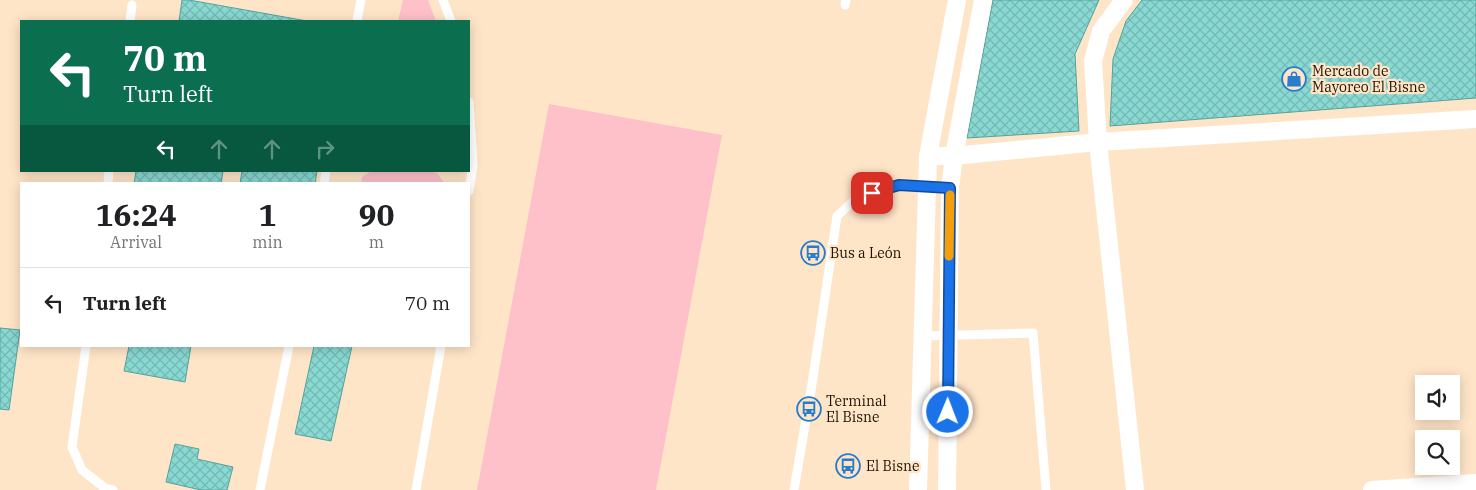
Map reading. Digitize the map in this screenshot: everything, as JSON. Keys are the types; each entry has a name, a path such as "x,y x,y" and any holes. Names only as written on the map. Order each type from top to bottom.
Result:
{"street":[{"path":"918,490 928,156 957,0"},
{"path":"947,490 950,188 954,156 983,0"},
{"path":"1124,0 1101,31 1093,61 1098,142 1135,490"},
{"path":"928,156 954,156 1098,142 1476,119"},
{"path":"1372,490 1476,483"}],"lane":[{"path":"357,20 360,0"},
{"path":"443,0 451,20"},
{"path":"130,20 132,5"},
{"path":"470,125 473,165 470,184"},
{"path":"794,490 837,216 858,197 899,185 950,188"},
{"path":"922,336 1033,334 1046,490"},
{"path":"86,347 72,447 82,470 105,488 113,490"},
{"path":"260,490 289,347"},
{"path":"416,490 441,347"}],"shaded area":[{"path":"403,0 428,0 436,20 398,20"},
{"path":"549,104 722,135 656,490 477,490"},
{"path":"370,172 432,172 437,173 444,182 361,182 362,177"}],"building":[{"path":"182,0 189,0 301,20 179,20"},
{"path":"993,0 1099,0 1075,54 1079,131 967,138"},
{"name":"Mercado de Mayoreo El Bisne","path":"1142,0 1476,0 1476,98 1110,126 1113,59 1126,21"},
{"path":"136,172 223,172 221,182 134,182"},
{"path":"242,172 317,172 315,182 240,182"},
{"path":"0,328 20,330 9,410 0,409"},
{"path":"129,347 191,347 185,382 124,371"},
{"path":"314,347 352,347 331,441 295,434"},
{"path":"175,444 199,449 197,459 233,467 227,490 201,490 166,482"}],"slow traffic":[{"path":"949,256 950,195"}],"place":[{"name":"Mercado de Mayoreo El Bisne","path":"1294,79"},
{"name":"Bus a León","path":"813,253"},
{"name":"Terminal El Bisne","path":"809,409"},
{"name":"El Bisne","path":"848,466"}],"route":[{"path":"872,193 899,185 950,188 948,412"}]}
